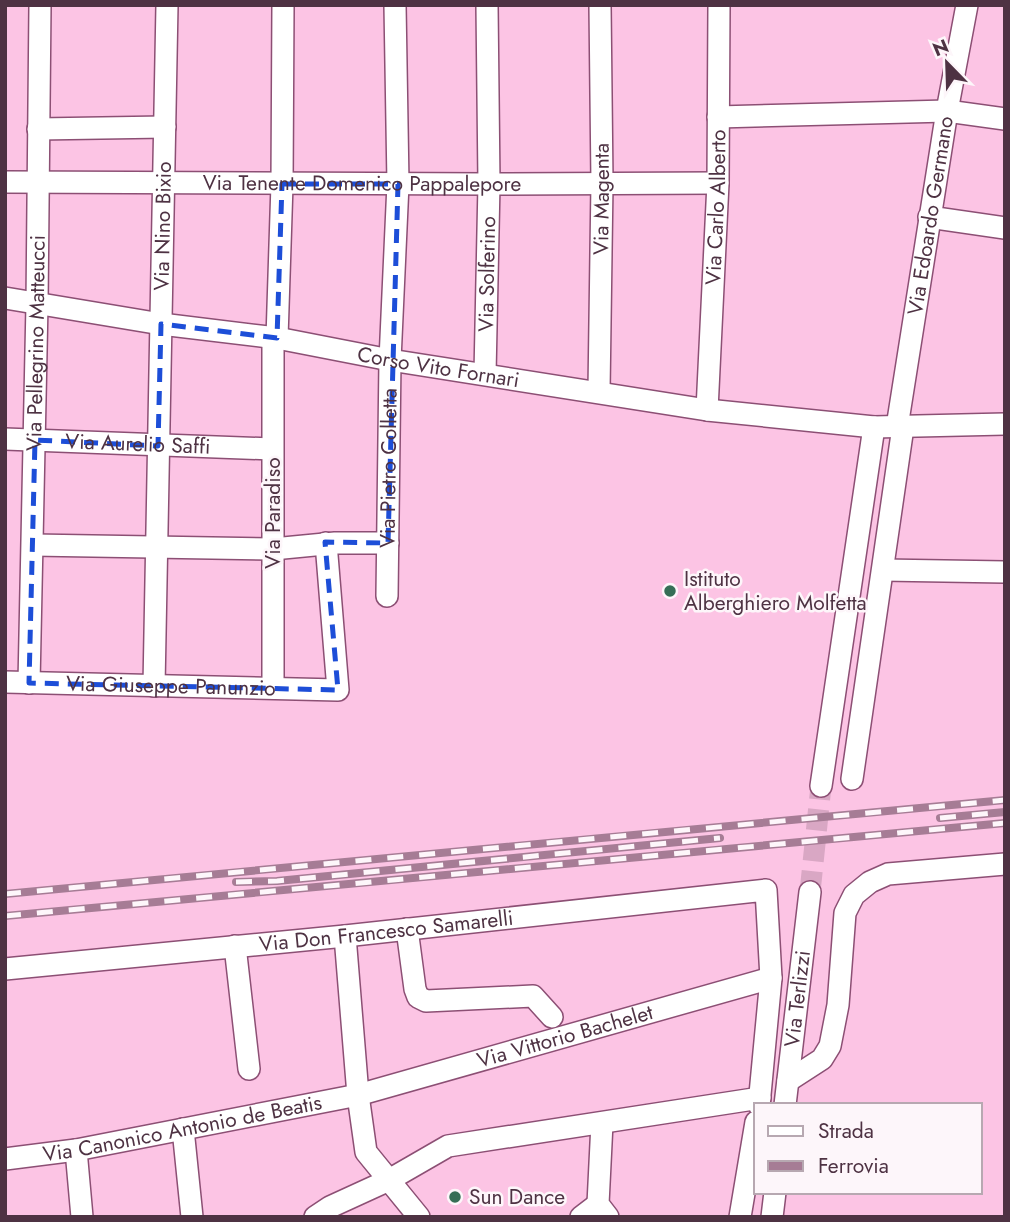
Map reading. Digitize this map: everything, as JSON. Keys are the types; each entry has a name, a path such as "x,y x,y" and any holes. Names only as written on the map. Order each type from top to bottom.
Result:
{"street":[{"name":"Via Pellegrino Matteucci","path":"29,683 40,5"},
{"name":"Via Nino Bixio","path":"154,685 167,5"},
{"name":"Via Paradiso","path":"273,688 272,449 282,184 283,5"},
{"name":"Via Pietro Colletta","path":"387,596 390,360 398,184 395,5"},
{"name":"Via Solferino","path":"485,374 489,184 487,5"},
{"name":"Via Magenta","path":"599,391 602,183 600,5"},
{"name":"Via Carlo Alberto","path":"707,410 718,183 719,5"},
{"name":"Via Edoardo Germano","path":"852,779 883,570 929,217 967,5"},
{"path":"718,117 947,111 1005,119"},
{"path":"38,128 165,127"},
{"name":"Via Tenente Domenico Pappalepore","path":"5,182 718,183"},
{"path":"929,217 1005,228"},
{"name":"Corso Vito Fornari","path":"5,298 162,324 275,338 390,360 707,410 874,427 1005,424"},
{"path":"821,786 874,427"},
{"name":"Via Aurelio Saffi","path":"5,439 272,449"},
{"path":"33,545 273,549 326,543 388,543"},
{"name":"Via Giuseppe Panunzio","path":"5,682 338,690 326,543"},
{"path":"883,570 1005,572"},
{"path":"788,1081 822,1059 830,1046 838,1005 845,913 854,895 870,882 888,874 1005,864"},
{"name":"Via Don Francesco Samarelli","path":"5,969 345,936 766,890 771,978"},
{"name":"Via Terlizzi","path":"785,1103 810,892"},
{"path":"407,929 418,997 426,1001 533,996 552,1017"},
{"path":"345,936 358,1095 366,1152 419,1217"},
{"path":"235,946 249,1069"},
{"path":"327,1214 448,1146 760,1102 771,978"},
{"name":"Via Vittorio Bachelet","path":"358,1095 771,978"},
{"name":"Via Canonico Antonio de Beatis","path":"5,1159 76,1150 358,1095"},
{"path":"596,1213 602,1123"},
{"path":"183,1129 192,1217"},
{"path":"740,1217 754,1134"},
{"path":"76,1150 82,1217"},
{"path":"772,1217 775,1194"}],"highlighted area":[{"path":"282,184 398,184 388,543 325,542 338,690 29,683 35,440 158,446 161,324 277,338"}],"tunnel":[{"path":"810,892 821,786"}],"railway":[{"path":"5,894 1005,800"},
{"path":"940,818 1005,812"},
{"path":"5,916 1005,823"},
{"path":"236,882 277,881 720,838"}],"place":[{"name":"Istituto Alberghiero Molfetta","path":"670,591"},
{"name":"Sun Dance","path":"455,1197"}]}
